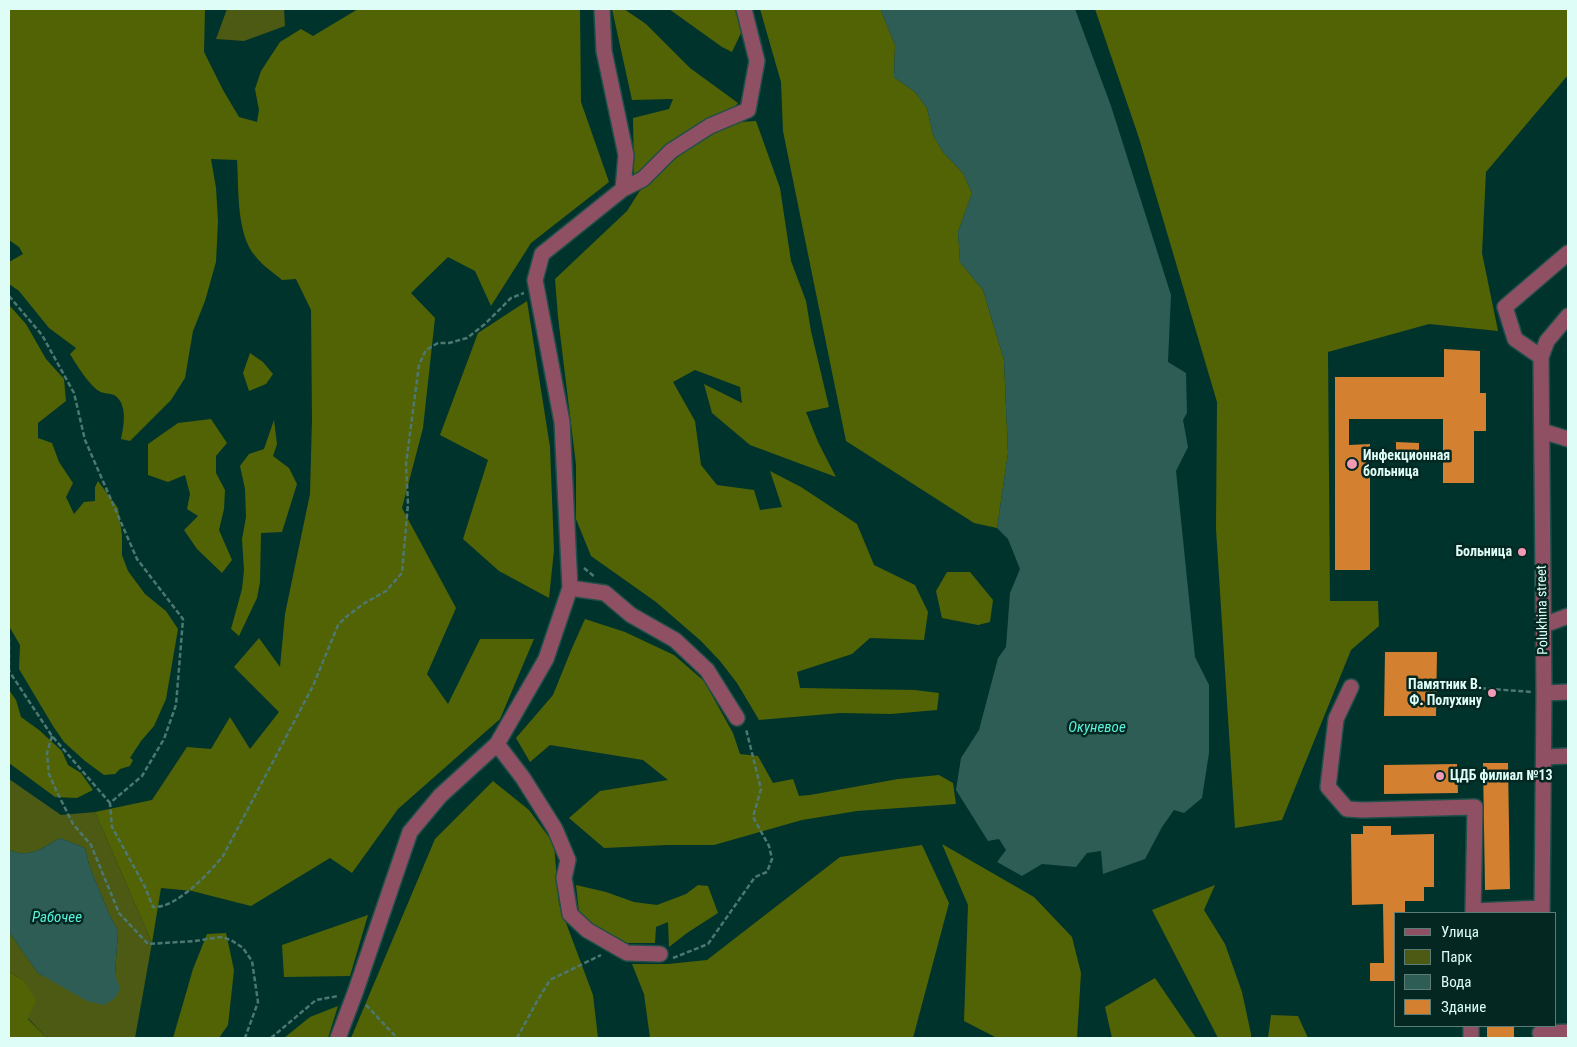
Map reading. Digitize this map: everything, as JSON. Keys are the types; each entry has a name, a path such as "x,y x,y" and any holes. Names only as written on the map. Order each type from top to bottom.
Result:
{"street":[{"path":"602,9 604,51 626,156 624,189"},
{"path":"338,1038 410,832 440,796 497,744 546,659 570,588 562,422 535,280 542,254 624,189 642,179 671,151 710,126 748,110 757,61 744,9"},
{"path":"1540,357 1515,339 1505,307 1560,262 1568,252"},
{"name":"Polukhina street","path":"1542,911 1544,625 1540,357 1546,341 1568,316"},
{"path":"1542,432 1568,439"},
{"path":"570,588 604,593 631,615 675,640 707,670 740,721"},
{"path":"1544,625 1568,616"},
{"path":"1351,687 1336,719 1328,787 1347,809 1475,807 1473,912 1542,911"},
{"path":"1544,693 1568,692"},
{"path":"497,744 523,778 555,829 568,860 564,878 570,914 587,930 627,953 663,956"},
{"path":"1544,757 1568,756"},
{"path":"1540,1032 1568,1032"}],"path":[{"path":"9,638 9,671 52,736 110,803 112,827 145,887 153,907 160,908 175,901 207,876 223,856 313,686 338,625 363,604 386,591 402,573 408,504 406,464 419,365 426,350 438,343 468,338 511,298 531,290 537,292"},
{"path":"9,296 42,335 74,393 85,440 137,559 183,619 176,705 164,739 142,776 110,803"},
{"path":"582,562 584,570 600,580"},
{"path":"1451,686 1544,693"},
{"path":"663,956 676,958 708,944 755,877 768,872 772,859 769,846 753,817 761,789 740,721"},
{"path":"52,736 47,753 50,774 56,790 73,824 91,845 119,913 132,928 148,944 221,937 232,940 243,948 252,961 258,1002 245,1038"},
{"path":"517,1038 550,980 604,953"}],"green space":[{"path":"9,9 205,9 204,52 239,117 257,122 259,110 255,89 261,71 280,42 301,29 313,36 358,9 580,9 581,102 609,182 531,243 491,306 475,271 448,257 411,293 435,318 423,428 402,508 456,608 427,674 448,704 480,639 534,639 500,719 398,809 352,873 330,858 251,906 192,891 161,888 152,943 95,812 152,800 187,747 211,749 230,717 250,749 279,712 234,667 259,638 280,667 285,614 310,494 312,419 311,310 296,279 282,280 256,257 250,248 245,237 240,211 237,160 211,159 216,188 218,221 216,262 205,301 193,331 185,378 171,400 130,441 121,439 124,415 121,403 114,395 101,392 91,384 70,354 76,348 49,328 19,291 9,284 9,262 23,254 19,247 9,240"},
{"path":"227,9 284,9 285,26 244,41 216,39"},
{"path":"612,9 624,9 646,24 690,68 738,103 734,108 634,177 633,118 669,109 673,99 632,100"},
{"path":"669,9 735,9 742,31 732,52 722,47"},
{"path":"760,9 881,9 895,45 894,77 915,92 927,108 933,135 943,152 963,173 972,193 958,232 960,262 983,290 1004,360 1008,453 997,528 974,523 846,441 783,131 781,82"},
{"path":"1095,9 1568,9 1568,75 1486,172 1482,253 1498,331 1429,324 1328,352 1330,601 1378,601 1379,626 1351,650 1282,820 1235,828 1216,529 1217,402 1139,138"},
{"path":"756,121 780,188 791,261 806,301 829,407 806,412 818,442 836,477 750,445 712,413 704,384 742,403 740,387 695,370 673,382 695,421 701,465 717,485 754,490 760,510 782,507 770,471 801,487 857,524 874,565 915,585 928,612 924,640 870,638 852,654 797,672 800,688 915,690 939,693 937,710 891,714 840,713 759,720 737,683 701,641 656,602 591,556 576,519 576,465 555,279 627,211 639,192 673,154 725,123"},
{"path":"527,301 550,447 554,550 549,598 499,571 463,539 488,460 440,435 478,333"},
{"path":"9,305 26,324 46,359 64,379 66,401 38,423 38,438 52,443 59,462 73,483 66,497 74,514 84,502 95,501 95,487 98,481 118,508 122,535 122,555 128,571 145,594 166,611 178,629 166,699 154,726 130,758 133,760 130,766 120,769 115,774 104,775 64,742 19,669 20,645 9,626"},
{"path":"250,353 263,362 273,374 266,384 249,391 243,373"},
{"path":"211,419 227,443 216,456 216,473 225,490 224,509 219,530 232,560 222,573 197,549 184,530 198,516 187,509 190,494 185,475 168,482 148,475 148,444 178,423"},
{"path":"274,420 277,444 273,456 289,468 297,484 282,532 261,533 260,582 257,598 239,636 231,629 242,589 244,570 242,539 246,517 245,489 240,466 249,454 264,449"},
{"path":"947,572 970,572 993,600 990,622 978,625 942,618 936,591"},
{"path":"585,619 625,632 674,655 704,681 733,733 740,754 758,756 773,783 793,779 799,796 898,779 939,775 953,783 956,804 857,811 802,820 714,845 604,848 569,818 600,791 668,780 643,760 550,745 530,762 516,738 553,695"},
{"path":"9,690 16,700 21,717 62,751 68,765 81,773 93,790 77,798 55,797 9,763"},
{"path":"9,779 61,815 95,812 152,943 135,1038 52,1038 45,1036 28,1018 23,980 9,972 9,932 38,973 61,985 115,974 118,931 89,865 85,848 60,838 41,849 29,853 9,850"},
{"path":"493,781 529,810 554,844 559,904 593,995 598,1038 351,1038 435,839"},
{"path":"942,844 1034,897 1072,937 1081,973 1077,1038 997,1038 964,1021 968,905"},
{"path":"922,845 949,903 913,1038 650,1038 644,994 632,964 668,964 707,960 840,857"},
{"path":"576,885 606,892 634,902 657,905 686,894 698,885 708,886 718,913 669,947 668,922 656,927 655,943 627,943 601,931 579,912"},
{"path":"1215,885 1204,910 1225,944 1242,992 1251,1038 1218,1038 1152,910"},
{"path":"368,915 350,976 284,977 282,945"},
{"path":"226,933 234,970 228,1025 219,1038 173,1038 193,969 207,934"},
{"path":"9,972 23,980 36,1000 28,1019 45,1036 52,1038 9,1038"},
{"path":"1155,978 1196,1038 1112,1038 1105,1007"},
{"path":"338,1006 328,1038 284,1038 310,1017"},
{"path":"1271,1015 1298,1016 1308,1038 1268,1038"}],"water":[{"name":"Окуневое","path":"881,9 1075,9 1111,106 1171,295 1168,362 1186,373 1187,413 1183,420 1188,447 1176,471 1195,657 1209,685 1209,753 1202,798 1184,813 1174,810 1162,827 1145,859 1103,874 1101,851 1087,853 1076,867 1042,864 1022,876 997,862 1006,850 999,839 988,841 956,790 961,758 979,730 998,658 1006,647 1010,593 1020,569 1008,539 997,528 1008,453 1004,360 983,290 960,262 958,232 972,193 963,173 943,152 933,135 927,108 915,92 894,77 895,45"},
{"name":"Рабочее","path":"60,838 85,848 89,865 118,931 115,974 120,989 115,998 104,1005 87,1001 38,973 9,932 9,850 29,853 41,849"}],"building":[{"name":"Инфекционная больница","path":"1444,349 1480,351 1480,393 1486,393 1486,431 1474,431 1474,483 1443,483 1443,419 1349,419 1349,445 1370,444 1370,570 1335,570 1335,377 1444,377"},
{"path":"1396,442 1419,443 1419,455 1396,454"},
{"path":"1385,652 1437,652 1436,716 1384,716"},
{"path":"1483,763 1508,763 1510,889 1485,890"},
{"path":"1457,764 1458,793 1384,794 1384,765"},
{"path":"1363,826 1391,826 1391,835 1434,834 1434,887 1424,887 1424,901 1405,901 1405,912 1394,912 1394,981 1370,981 1370,963 1384,963 1383,904 1352,905 1351,834 1363,834"},
{"path":"1487,1027 1514,1027 1514,1038 1487,1038"}],"place":[{"name":"Инфекционная больница","path":"1352,464"},
{"name":"Больница","path":"1522,552"},
{"name":"Памятник В. Ф. Полухину","path":"1492,693"},
{"name":"ЦДБ филиал №13","path":"1440,776"}]}
